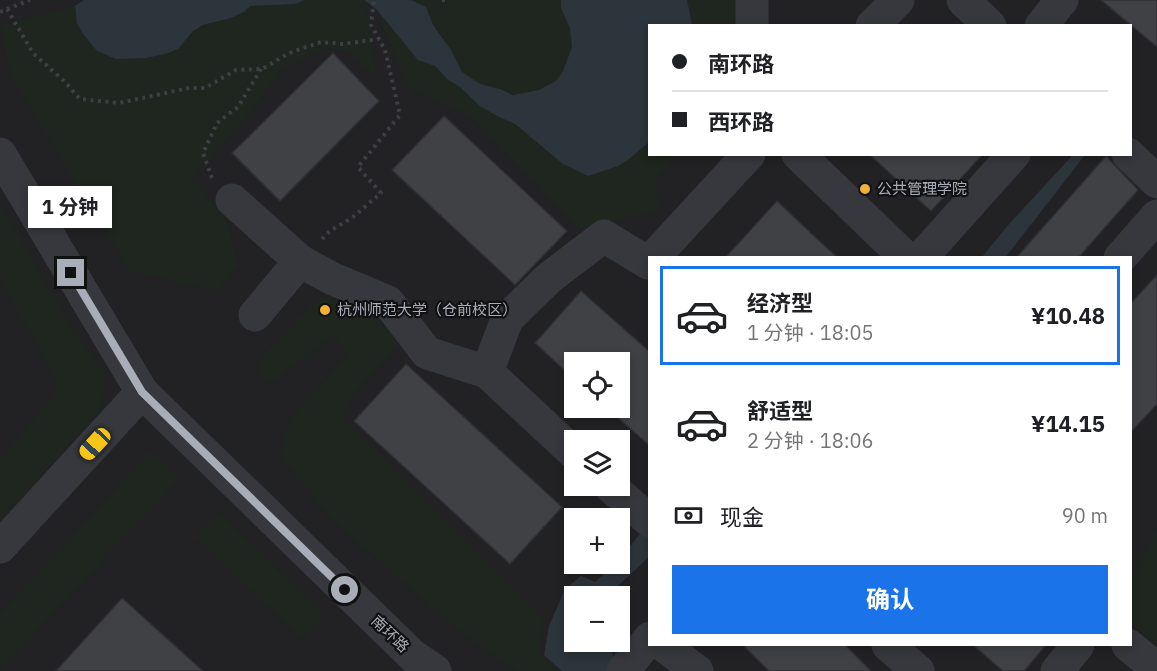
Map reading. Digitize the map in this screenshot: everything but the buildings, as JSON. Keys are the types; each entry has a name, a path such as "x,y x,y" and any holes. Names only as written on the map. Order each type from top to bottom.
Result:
{"street":[{"path":"752,0 752,24"},
{"path":"874,24 898,0"},
{"path":"963,0 988,24"},
{"path":"1043,24 1062,0"},
{"name":"南环路","path":"0,154 142,392 413,656 435,671"},
{"path":"656,256 747,156"},
{"path":"800,156 904,256"},
{"path":"923,256 1012,156"},
{"path":"1130,156 1157,182"},
{"path":"232,200 300,261 333,279 388,302 427,352 487,372 564,444"},
{"path":"1122,256 1157,216"},
{"path":"487,372 507,319 549,278 604,236 648,261"},
{"path":"255,315 300,261"},
{"path":"0,547 142,392"},
{"path":"623,671 648,640"},
{"path":"664,646 697,671"},
{"path":"889,646 918,671"},
{"path":"1057,671 1077,646"},
{"path":"1129,646 1157,669"}],"path":[{"path":"0,12 30,0"},
{"path":"300,261 330,231 353,217 381,193 358,167 400,115 385,50 371,25 374,0"},
{"path":"7,9 33,53 80,99 119,103 189,88 205,88 236,70 262,69 289,54 321,42 343,44 379,39"},
{"path":"232,200 214,184 203,153 217,123 238,107 262,69"}],"shaded area":[{"name":"杭州师范大学（仓前校区）","path":"0,0 1157,0 1157,671 0,671"},
{"path":"84,0 305,0 295,4 250,6 244,12 231,18 203,25 193,31 178,49 168,53 147,58 116,59 97,51 77,24 75,6"},
{"path":"305,0 365,0 377,79 347,51 323,49 283,69 239,126 192,177 227,221 238,265 218,291 129,271 10,74 0,25 75,6 77,24 97,51 116,59 154,57 187,40 193,31 204,25 231,18 244,12 250,6 295,4"},
{"path":"364,0 411,0 426,7 433,25 451,50 462,72 480,84 513,95 539,90 556,81 563,71 572,47 570,28 561,8 561,0 687,0 692,24 648,24 648,143 618,166 588,176 563,164 515,124 480,106 435,66 418,60 377,10"},
{"path":"384,0 736,0 739,24 648,24 648,156 678,156 654,181 660,211 579,228 468,114 409,89 381,23"},
{"path":"1084,156 1007,256 983,256 1010,223 1071,157"},
{"path":"0,204 72,329 107,375 100,410 0,520 0,458 55,395 55,377 0,278"},
{"path":"345,293 391,332 398,344 354,394 342,417 544,619 539,655 555,671 517,671 467,637 334,522 280,456 290,419 348,355 333,335 276,380 258,377 259,359 314,303"},
{"path":"150,450 180,478 0,669 0,614 105,502"},
{"path":"219,512 324,615 301,638 194,537"},
{"path":"1157,531 1157,642 1144,636 1132,623 1132,575"},
{"path":"648,532 648,558 618,586 569,586 581,576 595,582 604,574 630,574 630,546 639,535"},
{"path":"564,591 564,652 611,652 617,662 612,671 562,671 544,655 549,626"}],"place":[{"name":"公共管理学院","path":"865,189"},
{"name":"杭州师范大学（仓前校区）","path":"325,310"}],"route":[{"path":"71,273 142,392 345,590"}]}
